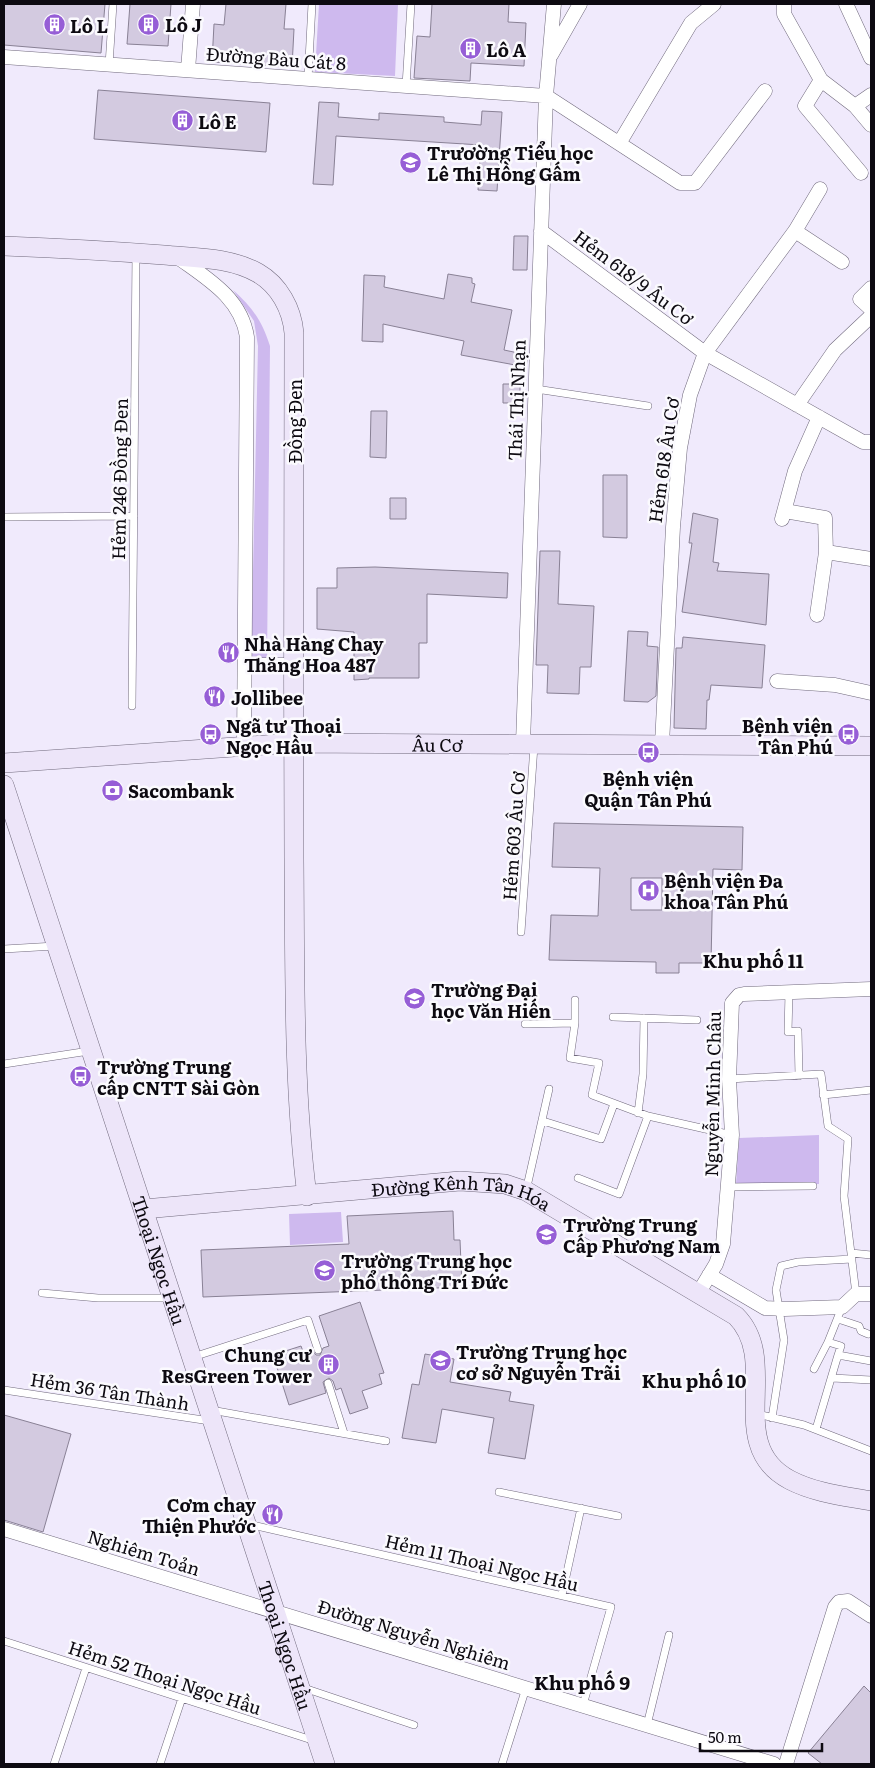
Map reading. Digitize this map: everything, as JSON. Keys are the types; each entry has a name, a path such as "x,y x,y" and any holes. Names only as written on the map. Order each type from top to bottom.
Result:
{"street":[{"path":"188,70 193,4"},
{"name":"Thái Thị Nhạn","path":"529,743 541,231 546,96 554,4"},
{"name":"Thái Thị Nhạn","path":"549,59 580,4"},
{"path":"620,142 691,23 714,4"},
{"path":"784,4 784,14 821,80 855,106 871,125"},
{"path":"846,4 871,58"},
{"name":"Đường Bàu Cát 8","path":"4,57 546,96"},
{"path":"821,80 805,106 861,173"},
{"path":"546,96 620,142 680,183 695,183 765,91"},
{"path":"855,106 871,95"},
{"name":"Hẻm 618 Âu Cơ","path":"662,744 673,527 680,448 690,395 705,353 795,231 820,189"},
{"name":"Hẻm 618/9 Âu Cơ","path":"541,231 705,353 863,442 871,441"},
{"path":"795,231 842,262"},
{"name":"Đồng Đen","path":"4,246 136,253 226,262 258,273 274,286 291,314 294,333 293,743"},
{"path":"176,256 234,302 241,313 246,330 244,746"},
{"path":"871,288 860,299 871,309"},
{"path":"797,405 834,350 871,316"},
{"path":"817,615 826,552 825,518 784,515 795,471 819,418"},
{"path":"826,552 871,559"},
{"path":"245,665 293,665"},
{"path":"777,681 835,684 871,693"},
{"path":"293,743 296,1054 301,1146 307,1196"},
{"name":"Âu Cơ","path":"4,763 293,743 871,746"},
{"name":"Thoại Ngọc Hầu","path":"4,785 325,1764"},
{"name":"Nguyễn Minh Châu","path":"699,1292 722,1251 732,1135 729,1080 732,1008 735,998 744,994 871,989"},
{"name":"Đường Kênh Tân Hóa","path":"144,1209 460,1181 499,1183 526,1191 699,1292 736,1316 748,1330 755,1351 763,1416 757,1438 762,1449 778,1472 788,1479 814,1489 871,1501"},
{"path":"709,1275 760,1306 778,1309 840,1313 856,1294 871,1294"},
{"name":"Nghiêm Toản","path":"4,1529 273,1610"},
{"path":"786,1764 835,1607 839,1602 848,1601 871,1616"},
{"name":"Đường Nguyễn Nghiêm","path":"273,1610 774,1764"}],"lane":[{"path":"109,65 113,4"},
{"path":"308,79 312,4"},
{"path":"406,86 411,4"},
{"name":"Hẻm 246 Đồng Đen","path":"132,706 136,253"},
{"path":"536,389 648,406"},
{"path":"4,517 134,516"},
{"name":"Hẻm 603 Âu Cơ","path":"522,932 529,743"},
{"path":"4,949 57,946"},
{"path":"789,993 788,1032 798,1031 799,1076"},
{"path":"575,1000 575,1023 570,1058 599,1063 592,1095 648,1116 732,1135"},
{"path":"613,1017 697,1020"},
{"path":"638,1113 643,1074 644,1018"},
{"path":"525,1024 575,1023"},
{"path":"4,1064 92,1050"},
{"path":"729,1080 821,1074 828,1126 848,1139 844,1196 856,1294"},
{"path":"526,1191 549,1089"},
{"path":"823,1094 871,1090"},
{"path":"543,1121 602,1139 614,1104"},
{"path":"578,1178 619,1194 648,1116"},
{"path":"728,1187 813,1186"},
{"path":"871,1255 798,1262 781,1266 776,1290 783,1349 763,1416 816,1430 871,1451"},
{"path":"42,1293 98,1298 173,1298"},
{"path":"814,1369 840,1313 859,1326 861,1331 868,1334"},
{"path":"192,1358 308,1320 318,1350"},
{"path":"816,1430 841,1346 828,1342"},
{"path":"838,1355 871,1362"},
{"path":"832,1378 871,1380"},
{"path":"328,1383 344,1433"},
{"name":"Hẻm 36 Tân Thành","path":"4,1390 344,1433 386,1441"},
{"path":"499,1492 618,1516"},
{"path":"562,1595 581,1508"},
{"name":"Hẻm 11 Thoại Ngọc Hầu","path":"245,1523 612,1607 583,1705"},
{"path":"647,1725 669,1635"},
{"name":"Hẻm 52 Thoại Ngọc Hầu","path":"4,1641 318,1742"},
{"path":"54,1764 86,1668"},
{"path":"298,1686 414,1725"},
{"path":"502,1764 526,1688"},
{"path":"160,1764 182,1698"}],"shaded area":[{"path":"319,4 398,4 395,76 315,72"},
{"path":"233,290 256,315 264,329 270,346 267,663 251,662 258,346 254,321"},
{"path":"819,1135 819,1184 736,1184 739,1138"},
{"path":"341,1212 343,1242 290,1245 289,1214"}],"building":[{"name":"Lô L","path":"4,4 105,4 101,53 4,45"},
{"name":"Lô J","path":"130,4 171,4 168,46 127,44"},
{"path":"226,4 286,4 284,29 294,29 292,67 212,62 214,24 224,25"},
{"name":"Lô A","path":"432,4 509,4 508,22 526,23 524,66 471,63 470,81 414,78 417,36 430,37"},
{"name":"Lô E","path":"98,90 270,103 266,152 94,139"},
{"path":"319,102 339,103 338,117 379,120 379,113 444,117 444,122 481,125 482,111 502,112 497,191 478,190 481,145 336,136 333,185 313,184"},
{"path":"514,236 528,236 527,270 513,270"},
{"path":"448,274 472,278 472,283 475,284 471,302 512,310 504,350 528,355 526,367 461,355 464,341 383,324 383,342 362,341 364,275 385,276 384,287 444,299"},
{"path":"503,384 520,384 520,403 503,403"},
{"path":"371,411 387,411 386,458 370,457"},
{"path":"603,475 627,475 627,538 603,537"},
{"path":"390,498 406,498 406,519 390,519"},
{"path":"693,513 718,519 713,562 719,563 717,571 769,574 766,625 682,612 692,543 689,543"},
{"path":"540,551 560,551 558,604 594,606 591,667 580,667 579,694 547,693 548,665 536,665"},
{"path":"375,567 508,573 507,598 427,594 427,643 419,643 419,678 369,678 354,680 354,632 317,629 317,588 337,588 337,568"},
{"path":"628,631 648,632 647,646 658,647 656,696 648,702 624,701"},
{"path":"683,637 765,645 762,688 711,685 709,700 707,700 706,729 674,728 676,648 682,648"},
{"path":"554,823 743,827 742,870 713,869 711,963 679,963 679,973 656,973 656,962 549,960 551,915 598,916 600,868 552,867","holes":["631,878 662,878 662,910 631,910"]},
{"name":"Trường Trung học phổ thông Trí Đức","path":"453,1211 454,1240 460,1240 462,1287 203,1297 201,1250 349,1244 347,1216"},
{"name":"Chung cư ResGreen Tower","path":"360,1302 384,1373 379,1374 382,1384 362,1391 368,1408 350,1414 341,1388 336,1390 333,1381 329,1378 323,1382 326,1393 289,1405 273,1355 301,1346 304,1354 313,1351 316,1355 320,1355 323,1348 329,1346 319,1316"},
{"path":"425,1354 454,1359 450,1382 511,1392 509,1401 534,1405 525,1459 488,1453 494,1418 442,1409 436,1443 402,1438 412,1384 419,1385"},
{"path":"4,1415 71,1434 43,1532 4,1520"},
{"path":"864,1686 871,1693 871,1764 822,1764 808,1753"}],"place":[{"name":"Lô J","path":"149,24"},
{"name":"Lô L","path":"54,25"},
{"name":"Lô A","path":"470,49"},
{"name":"Lô E","path":"182,121"},
{"name":"Trươờng Tiểu học Lê Thị Hồng Gấm","path":"411,162"},
{"name":"Nhà Hàng Chay Thăng Hoa 487","path":"228,653"},
{"name":"Jollibee","path":"215,697"},
{"name":"Ngã tư Thoại Ngọc Hầu","path":"210,735"},
{"name":"Bệnh viện Tân Phú","path":"849,735"},
{"name":"Bệnh viện Quận Tân Phú","path":"648,753"},
{"name":"Sacombank","path":"112,790"},
{"name":"Bệnh viện Đa khoa Tân Phú","path":"648,890"},
{"name":"Trường Đại học Văn Hiến","path":"415,999"},
{"name":"Trường Trung cấp CNTT Sài Gòn","path":"81,1076"},
{"name":"Trường Trung Cấp Phương Nam","path":"547,1234"},
{"name":"Trường Trung học phổ thông Trí Đức","path":"325,1270"},
{"name":"Trường Trung học cơ sở Nguyễn Trãi","path":"440,1361"},
{"name":"Chung cư ResGreen Tower","path":"328,1364"},
{"name":"Cơm chay Thiện Phước","path":"272,1514"}],"district":[{"name":"Khu phố 11","path":"753,960"},
{"name":"Khu phố 10","path":"694,1380"},
{"name":"Khu phố 9","path":"582,1682"}]}
